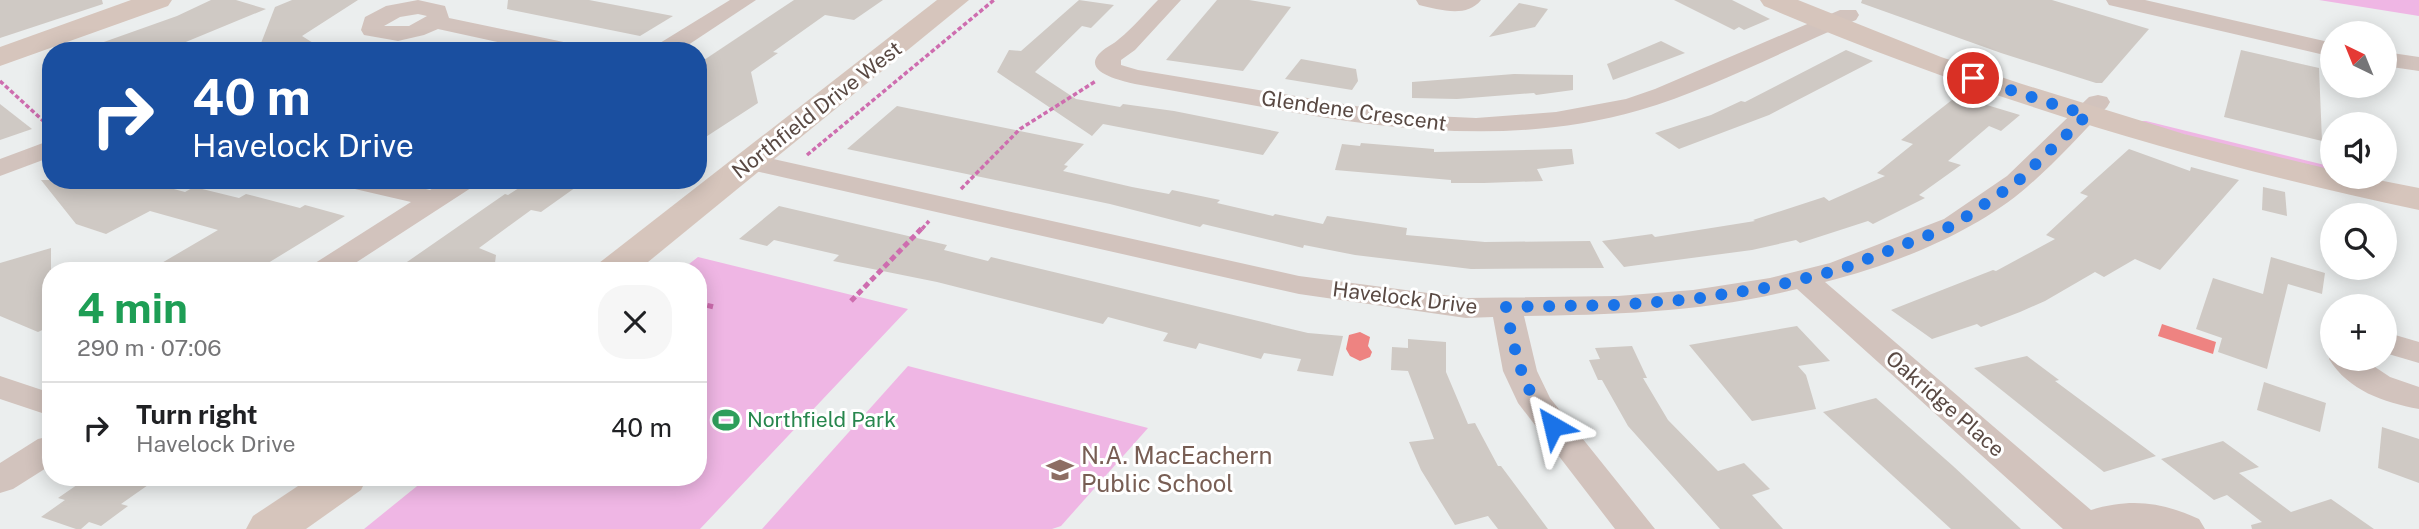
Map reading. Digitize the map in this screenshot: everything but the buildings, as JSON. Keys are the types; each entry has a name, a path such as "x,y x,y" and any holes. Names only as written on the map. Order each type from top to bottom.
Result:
{"street":[{"path":"0,57 158,0"},
{"path":"677,42 745,0"},
{"name":"Northfield Drive West","path":"624,262 955,0"},
{"name":"Glendene Crescent","path":"1170,0 1127,45 1109,57 1109,69 1135,77 1365,117 1433,125 1476,126 1556,120 1631,105 1692,83 1829,13"},
{"path":"1427,0 1452,6 1470,0"},
{"path":"1774,0 1829,13 1949,70 2092,109 2320,158"},
{"path":"2118,0 2320,47"},
{"path":"435,22 530,42"},
{"path":"2398,61 2419,64"},
{"path":"2092,109 2220,153 2419,199"},
{"name":"Havelock Drive","path":"751,162 1299,285 1466,308 1618,305 1693,299 1803,279 1842,269 1954,225 2017,182 2092,109"},
{"path":"0,167 42,151"},
{"path":"2397,175 2419,180"},
{"path":"391,189 434,199"},
{"path":"337,262 450,189"},
{"name":"Oakridge Place","path":"1803,279 2088,529"},
{"path":"1506,307 1520,370 1535,403 1636,529"},
{"path":"2397,346 2419,353"},
{"path":"2356,371 2377,385 2419,398"},
{"path":"0,387 42,402"},
{"path":"0,480 42,453"},
{"path":"270,529 332,486"},
{"path":"316,529 358,486"},
{"path":"2098,529 2099,522 2131,513 2174,523 2186,529"}],"path":[{"path":"804,157 994,0"},
{"path":"953,197 1020,128 1097,80"},
{"path":"0,81 42,120"},
{"path":"851,301 936,214"},
{"path":"707,305 714,307"}],"shaded area":[{"path":"2319,0 2419,0 2419,16"},
{"path":"2135,121 2146,121 2320,164 2320,171"},
{"name":"Northfield Park","path":"698,257 908,309 700,529 364,529 417,486 707,486 707,262 692,262"},
{"path":"2162,324 2216,342 2213,354 2158,336"},
{"path":"1360,332 1370,337 1368,346 1372,352 1370,357 1360,361 1350,356 1346,349 1349,335"},
{"path":"908,366 1148,428 1061,526 1052,529 762,529"}],"place":[{"name":"Northfield Park","path":"726,420"},
{"name":"N.A. MacEachern Public School","path":"1060,470"}],"route":[{"path":"1553,426 1535,403 1520,370 1506,307 1618,305 1693,299 1770,287 1842,269 1954,225 2017,182 2087,115 1973,78"}]}
